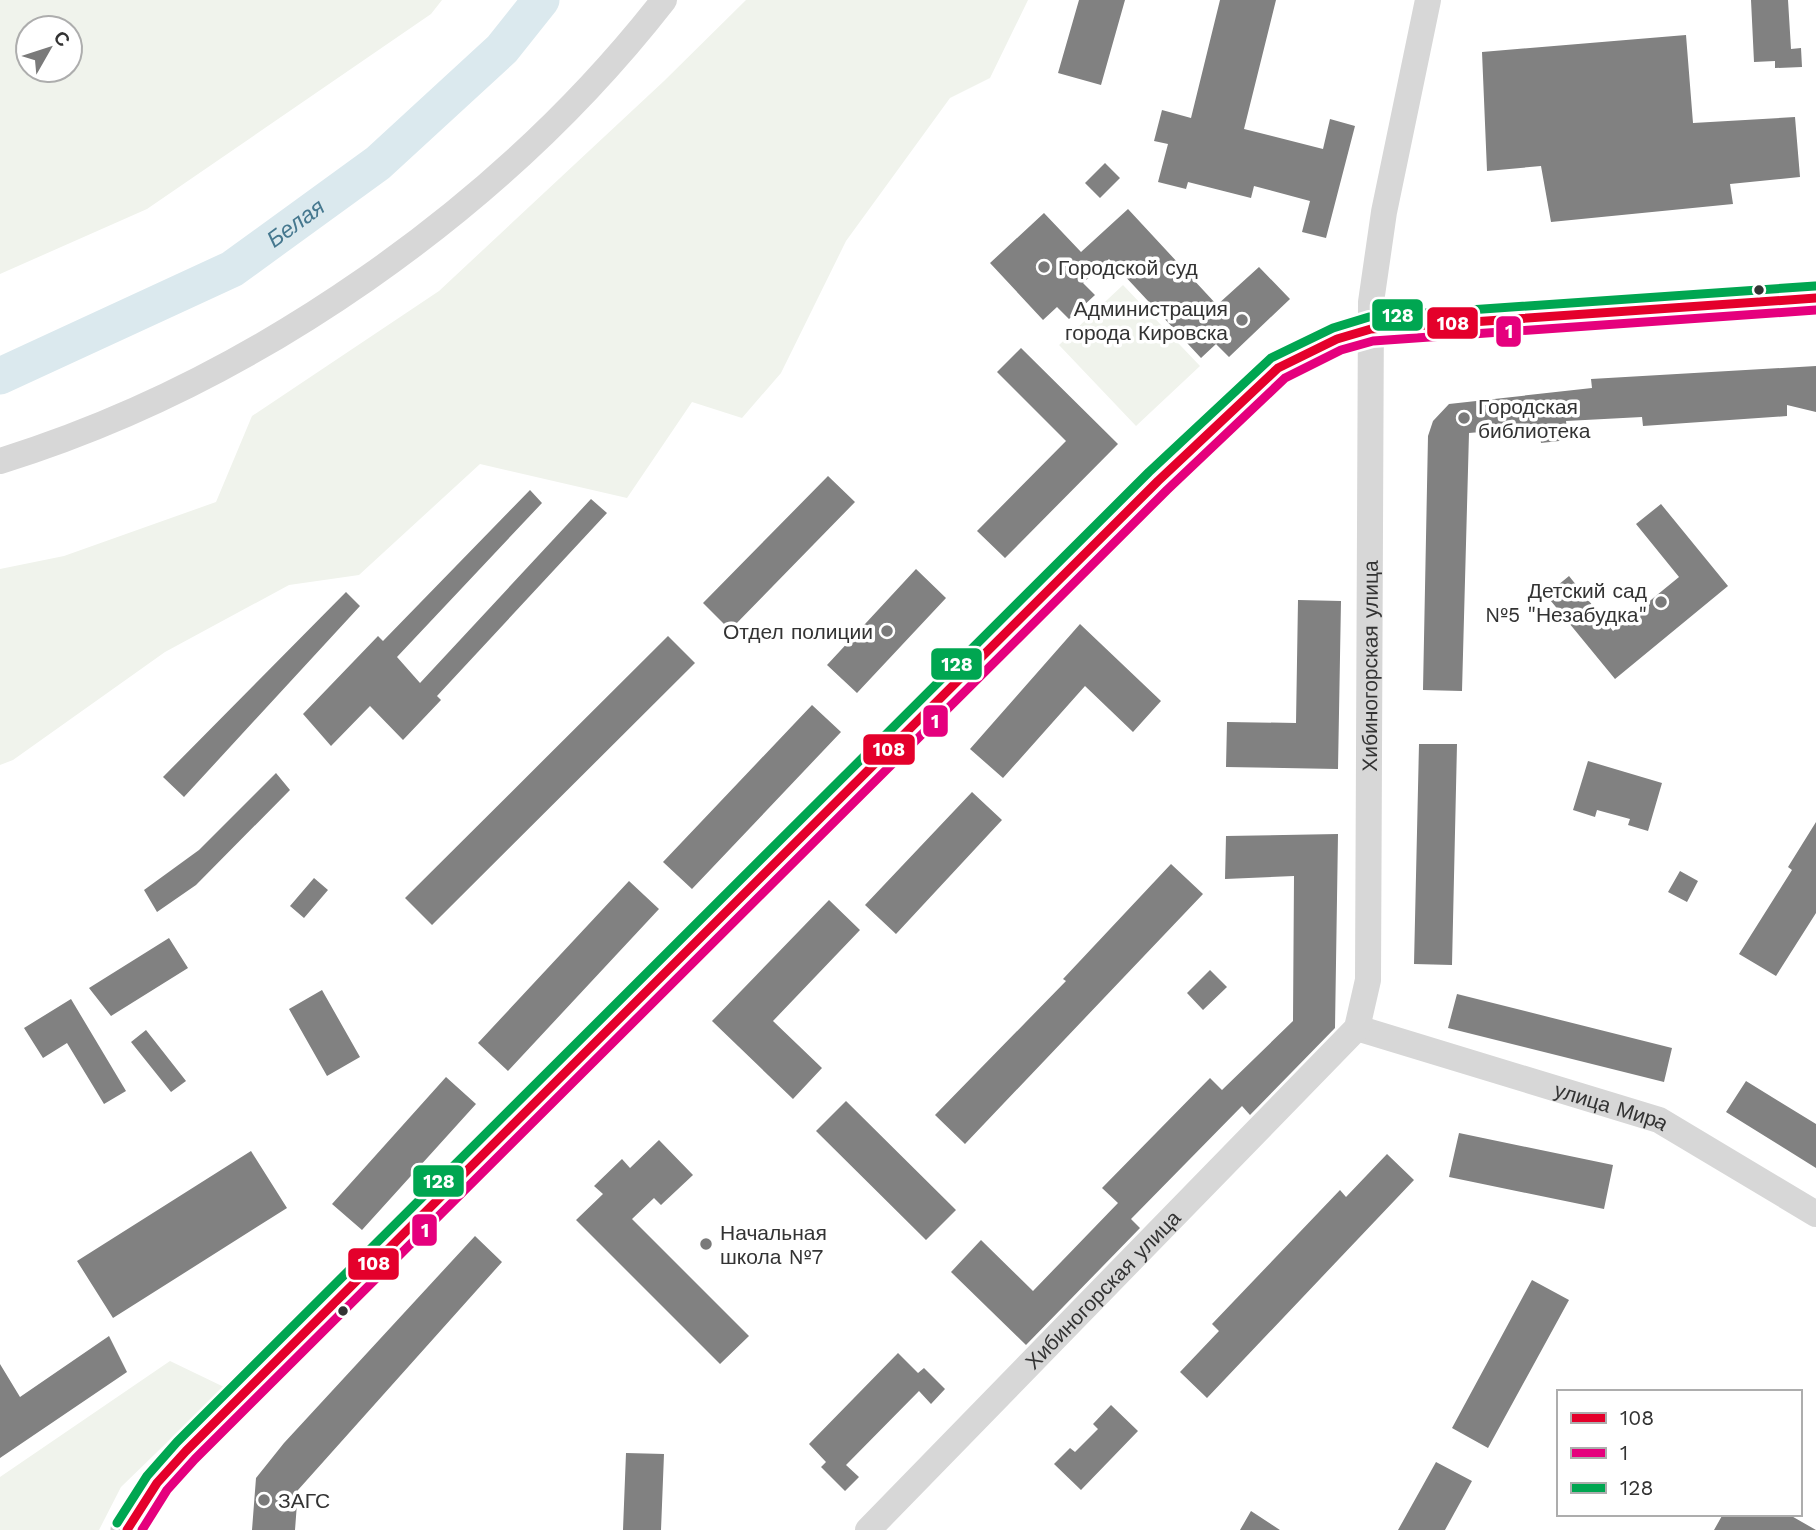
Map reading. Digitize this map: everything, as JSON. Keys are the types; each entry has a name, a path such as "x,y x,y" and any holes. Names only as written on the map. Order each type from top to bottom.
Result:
{"main road":[{"path":"138,1523 186,1451 1238,403 1278,368 1337,339 1371,328 1816,298"}],"street":[{"path":"0,461 63,442 163,398 262,345 346,292 515,163 633,40 664,0"},
{"name":"Хибиногорская улица","path":"868,1530 1357,1028 1368,980 1371,328 1384,212 1428,0"},
{"name":"улица Мира","path":"1357,1028 1659,1120 1816,1213"}],"shaded area":[{"path":"0,0 442,0 431,14 147,209 0,274"},
{"path":"746,0 1028,0 990,78 950,98 846,241 781,373 742,418 692,402 627,498 480,464 359,575 289,585 165,652 13,760 0,765 0,569 64,556 216,502 252,416 439,291 664,81"},
{"path":"1123,285 1200,366 1136,426 1059,345"},
{"path":"170,1361 224,1387 121,1487 99,1530 0,1530 0,1477"}],"building":[{"path":"1079,0 1125,0 1101,85 1058,73"},
{"path":"1220,0 1276,0 1244,129 1323,149 1330,119 1355,126 1326,238 1302,232 1310,201 1254,186 1251,198 1188,182 1186,189 1158,182 1168,144 1154,141 1162,110 1191,118"},
{"path":"1751,0 1788,0 1791,49 1801,48 1802,67 1775,68 1775,61 1754,62"},
{"path":"1686,35 1693,123 1795,117 1800,177 1730,184 1733,204 1551,222 1541,166 1487,171 1482,52"},
{"path":"1105,163 1120,178 1100,198 1085,183"},
{"path":"1128,209 1217,305 1259,267 1290,299 1229,357 1216,344 1201,358 1109,259 1083,283 1095,295 1069,319 1057,307 1043,320 990,263 1044,213 1081,252"},
{"path":"1021,348 1118,444 1005,558 977,531 1066,441 997,372"},
{"path":"1816,366 1816,412 1787,405 1787,416 1643,426 1642,417 1566,421 1568,440 1541,443 1539,427 1469,433 1462,691 1423,690 1428,436 1433,421 1449,404 1592,388 1591,379"},
{"path":"828,476 855,502 730,630 703,603"},
{"path":"530,490 542,503 397,657 420,683 591,499 607,513 437,696 441,700 403,740 370,706 331,746 303,714 378,636 383,641"},
{"path":"1661,504 1728,586 1615,679 1546,595 1569,576 1613,631 1679,577 1636,524"},
{"name":"Отдел полиции","path":"916,569 946,598 857,693 827,665"},
{"path":"346,592 360,606 184,797 163,777"},
{"path":"1298,600 1341,601 1338,769 1226,767 1227,722 1296,723"},
{"path":"1080,624 1161,701 1133,732 1085,686 1003,778 970,749"},
{"path":"668,636 695,663 432,925 405,898"},
{"path":"812,705 841,732 692,889 663,862"},
{"path":"1419,744 1457,744 1452,965 1414,964"},
{"path":"1588,761 1662,783 1648,831 1628,825 1630,819 1597,810 1595,817 1573,810"},
{"path":"276,773 290,790 196,885 157,912 144,890 199,850"},
{"path":"972,792 1002,820 896,934 865,905"},
{"path":"1816,822 1816,913 1776,976 1739,954 1792,870 1788,867"},
{"path":"1338,834 1335,1028 1250,1115 1242,1106 1131,1219 1140,1228 1026,1345 951,1272 981,1240 1033,1291 1118,1203 1102,1188 1210,1078 1222,1090 1293,1021 1294,876 1225,879 1226,836"},
{"path":"1171,864 1203,894 965,1144 935,1115 1066,981 1063,979"},
{"path":"1680,871 1698,881 1687,902 1668,892"},
{"path":"314,878 328,890 304,918 290,906"},
{"path":"629,881 659,909 508,1071 478,1043"},
{"path":"829,900 860,930 773,1021 822,1068 793,1099 712,1021"},
{"path":"169,938 188,968 111,1016 89,988"},
{"path":"1210,970 1227,987 1203,1010 1187,993"},
{"path":"322,990 360,1057 327,1076 289,1009"},
{"path":"1457,994 1672,1048 1664,1082 1448,1028"},
{"path":"71,999 126,1091 104,1104 67,1043 43,1058 24,1028"},
{"path":"146,1030 186,1081 171,1092 131,1042"},
{"path":"446,1077 476,1104 362,1230 332,1204"},
{"path":"1746,1081 1816,1124 1816,1168 1726,1112"},
{"path":"846,1101 956,1210 926,1240 816,1131"},
{"path":"1459,1133 1613,1165 1604,1209 1449,1177"},
{"path":"659,1140 693,1175 661,1205 654,1198 632,1219 749,1336 720,1364 576,1220 603,1194 594,1186 622,1159 630,1168"},
{"path":"251,1151 287,1208 113,1318 77,1261"},
{"path":"1387,1154 1414,1180 1207,1398 1180,1372 1219,1331 1212,1324 1340,1190 1346,1197"},
{"path":"475,1236 502,1262 298,1490 295,1530 252,1530 256,1478 284,1443"},
{"path":"1532,1280 1569,1300 1488,1448 1452,1428"},
{"path":"109,1336 127,1372 0,1458 0,1364 20,1397"},
{"path":"898,1353 918,1373 924,1368 945,1389 931,1404 919,1391 846,1465 859,1477 845,1491 821,1467 826,1462 809,1444"},
{"path":"1111,1405 1138,1431 1081,1490 1054,1464 1070,1448 1075,1452 1098,1429 1093,1424"},
{"path":"626,1453 664,1454 661,1530 623,1530"},
{"path":"1436,1462 1472,1481 1445,1530 1398,1530"},
{"path":"1251,1511 1280,1530 1240,1530"},
{"path":"1722,1516 1792,1516 1816,1530 1714,1530"}],"waterway":[{"name":"Белая","path":"0,376 232,269 378,163 502,49 541,0"}],"transit line":[{"name":"128","path":"117,1523 147,1476 177,1442 1149,472 1271,358 1333,328 1369,317 1815,286"},
{"name":"108","path":"127,1530 157,1483 186,1451 1158,481 1278,368 1337,339 1371,329 1816,298"},
{"name":"1","path":"142,1530 167,1490 195,1459 1167,490 1285,378 1341,350 1373,341 1816,310"}],"place":[{"name":"Городской суд","path":"1044,267"},
{"name":"Администрация города Кировска","path":"1242,320"},
{"name":"Городская библиотека","path":"1464,418"},
{"name":"Детский сад №5 \"Незабудка\"","path":"1661,602"},
{"name":"Отдел полиции","path":"887,631"},
{"name":"Начальная школа №7","path":"706,1244"},
{"name":"ЗАГС","path":"264,1500"}]}
